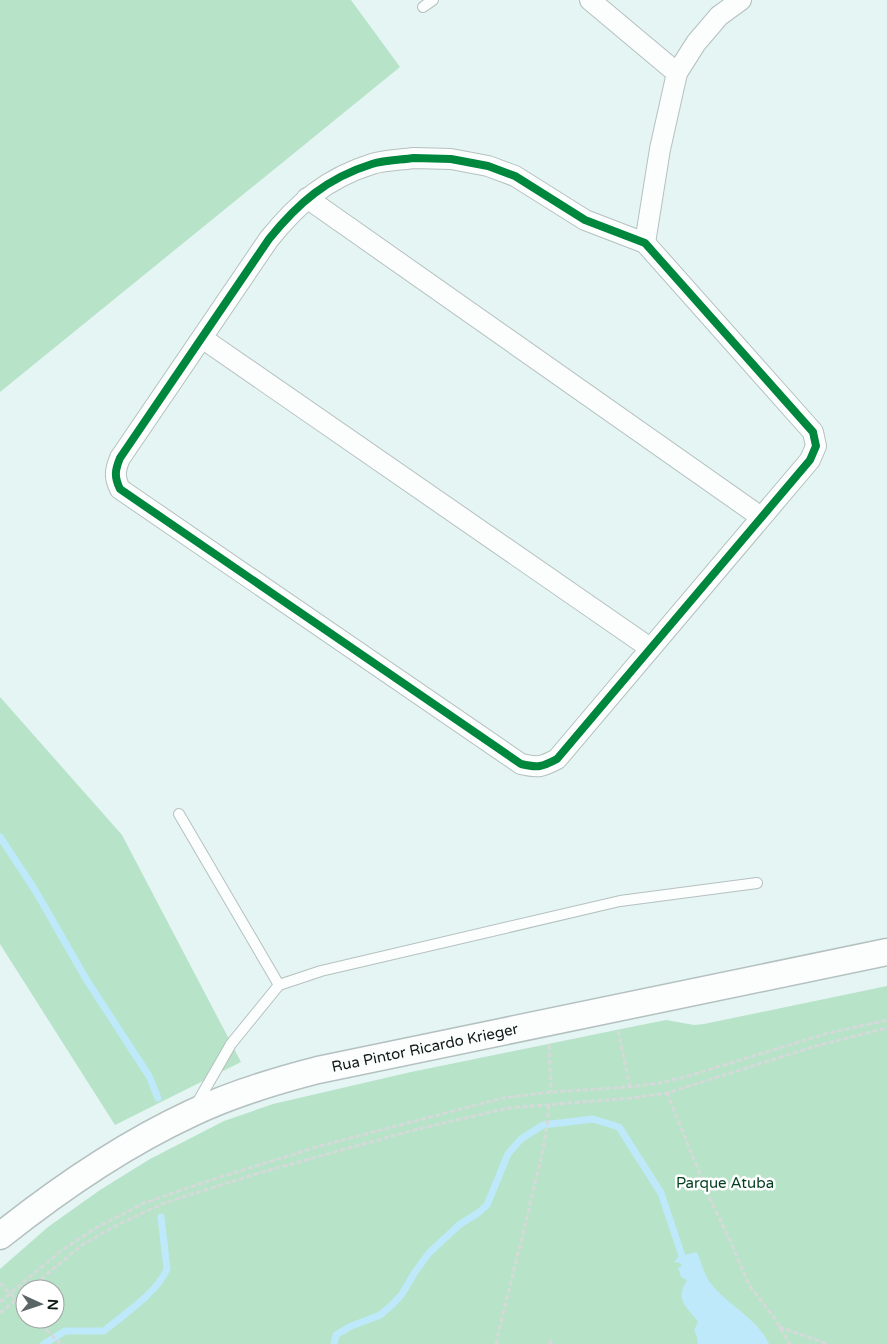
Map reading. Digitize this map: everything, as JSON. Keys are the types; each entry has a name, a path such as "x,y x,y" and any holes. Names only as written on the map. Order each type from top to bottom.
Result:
{"street":[{"path":"590,0 677,73"},
{"path":"645,242 660,149 677,73 696,43 719,16 741,0"},
{"path":"414,158 451,158 488,166 515,176 585,220 645,242 813,432 816,446 810,460 557,759 543,766 533,767 521,764 120,489 115,479 115,469 120,458 269,239 288,215 307,198 340,177 373,164 414,158"},
{"path":"307,198 761,517"},
{"path":"202,338 650,648"},
{"name":"Rua Pintor Ricardo Krieger","path":"0,1236 59,1191 97,1165 143,1138 192,1113 266,1084 318,1070 887,952"}],"lane":[{"path":"423,7 433,0"},
{"path":"179,814 279,985"},
{"path":"192,1113 231,1044 279,985 321,971 620,901 757,883"}],"path":[{"path":"613,1009 630,1087"},
{"path":"0,1302 62,1250 96,1228 144,1203 212,1180 320,1146 503,1098 659,1083 685,1077 825,1034 887,1020"},
{"path":"549,1022 551,1092"},
{"path":"41,1279 82,1245 118,1225 164,1203 259,1173 414,1130 508,1108 632,1098 667,1093 816,1046 887,1028"},
{"path":"667,1093 710,1199 749,1285 790,1344"},
{"path":"496,1344 546,1134 549,1104"},
{"path":"0,1283 15,1299"},
{"path":"0,1313 15,1301"},
{"path":"779,1327 828,1344"},
{"path":"45,1329 61,1344"},
{"path":"549,1344 552,1340"}],"green space":[{"path":"0,0 351,0 400,67 0,392"},
{"path":"0,697 122,835 241,1062 115,1125 0,944"},
{"name":"Parque Atuba","path":"887,986 887,1344 0,1344 0,1269 48,1227 100,1190 150,1159 224,1121 273,1104 411,1072 626,1028 666,1020 694,1025"}],"water":[{"path":"697,1252 709,1281 757,1326 769,1344 698,1344 694,1330 698,1322 686,1307 682,1298 683,1287 687,1280 681,1277 678,1268 682,1266 680,1263 674,1262 678,1257"}],"waterway":[{"path":"0,837 35,890 86,979 149,1076 158,1098"},
{"path":"334,1344 336,1335 349,1327 380,1315 393,1304 402,1294 429,1253 459,1225 487,1205 508,1154 521,1139 543,1125 593,1119 619,1127 661,1193 682,1256"},
{"path":"44,1344 65,1331 104,1331 156,1287 167,1269 161,1217"}],"cycle path":[{"path":"414,158 451,159 488,166 515,176 585,220 645,243 813,432 816,446 810,460 557,759 540,766 521,764 120,489 116,477 120,458 269,239 291,214 327,184 356,170 377,163 414,158"}]}
